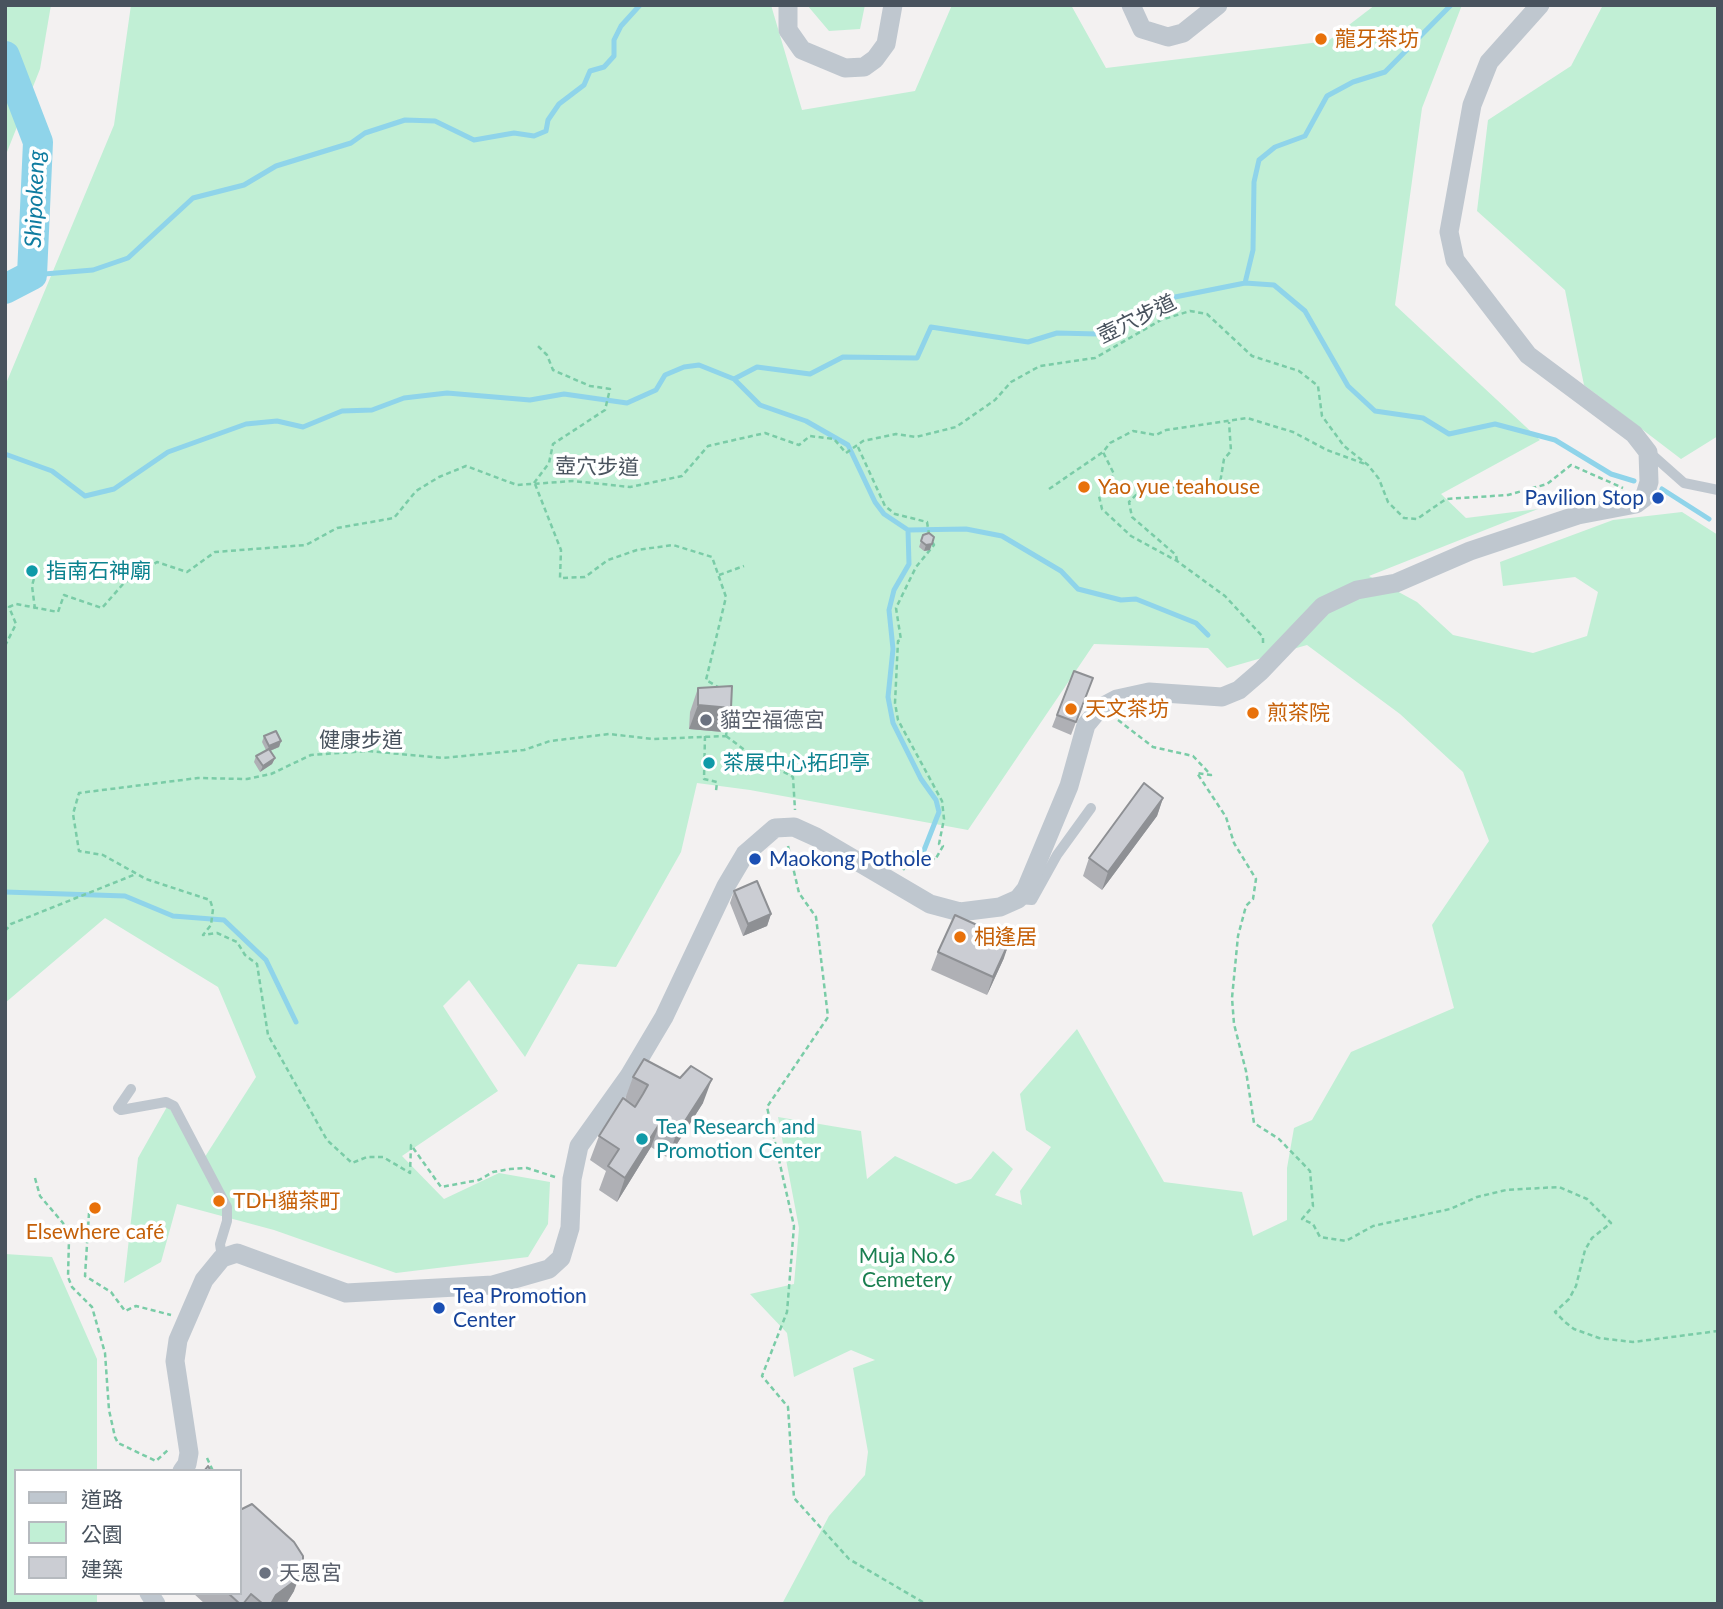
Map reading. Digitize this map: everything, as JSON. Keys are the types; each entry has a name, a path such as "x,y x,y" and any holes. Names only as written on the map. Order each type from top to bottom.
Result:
{"street":[{"path":"788,5 788,30 802,50 845,68 864,67 875,59 886,44 893,5"},
{"path":"1131,5 1142,29 1168,37 1183,33 1218,5"},
{"path":"183,1469 187,1464 188,1429 175,1361 185,1318 204,1280 222,1258 237,1253 346,1293 493,1285 527,1278 549,1269 561,1258 570,1228 572,1179 579,1146 629,1076 664,1017 726,886 754,844 775,828 794,827 816,837 930,904 960,912 977,912 1018,900 1026,889 1069,786 1086,725 1100,708 1117,699 1149,692 1222,697 1239,690 1261,671 1323,606 1357,590 1396,583 1471,551 1578,515 1636,504 1644,498 1649,482 1648,452 1634,433 1528,355 1455,260 1449,232 1472,105 1489,62 1540,5"}],"lane":[{"path":"1648,452 1684,484 1718,490"},
{"path":"1018,900 1032,900 1057,855 1091,808"},
{"path":"131,1089 118,1108 121,1110 166,1102 174,1106 227,1207 227,1222 220,1244 222,1258"}],"path":[{"name":"壺穴步道","path":"534,483 573,481 630,487 682,476 708,446 765,433 799,445 810,436 834,439 846,453 863,441 896,434 916,437 956,427 995,400 1011,382 1040,366 1095,358 1161,320 1190,311 1207,314 1252,356 1299,371 1318,386 1322,416 1344,446 1368,465 1379,479 1388,502 1404,518 1417,519 1446,499 1508,495 1547,484 1572,465 1644,498"},
{"path":"5,646 16,624 9,607 16,604 58,612 64,595 102,608 124,583 157,562 187,572 215,552 306,545 337,528 394,518 416,491 439,477 466,467 517,485 534,483 549,463 552,444 605,410 610,389 590,386 553,370 547,355 537,345"},
{"path":"1049,489 1103,452 1110,443 1133,431 1156,435 1166,430 1248,418 1293,432 1327,450 1368,465"},
{"path":"1177,561 1175,555 1132,517 1129,502 1141,490 1220,483 1224,459 1231,451 1229,421"},
{"path":"858,447 886,506 895,514 928,522 929,538 934,545 916,567 896,608 901,640 898,641 895,703 898,720 942,801 944,818 939,844 943,846 935,860 916,848 901,873"},
{"path":"1103,452 1114,474 1099,496 1102,509 1131,536 1177,561 1225,596 1263,637 1261,671"},
{"path":"534,483 561,550 560,578 585,577 608,559 637,550 673,545 712,556 726,597 706,680 723,691"},
{"path":"719,575 744,566"},
{"path":"35,609 32,586 37,567"},
{"path":"1100,708 1153,747 1193,756 1212,775 1197,773 1226,817 1234,843 1256,879 1253,899 1246,906 1238,936 1232,998 1234,1024 1246,1072 1254,1123 1279,1139 1310,1171 1313,1206 1302,1219 1313,1224 1320,1237 1346,1241 1373,1226 1450,1209 1506,1190 1559,1188 1587,1199 1611,1223 1591,1238 1585,1250 1576,1286 1569,1299 1555,1312 1565,1322 1574,1329 1599,1338 1633,1342 1718,1331"},
{"path":"730,709 726,736 746,751 793,777 794,827"},
{"name":"健康步道","path":"572,1179 527,1168 493,1172 479,1180 440,1187 411,1145 410,1173 383,1157 367,1157 352,1163 327,1140 268,1035 257,964 244,954 237,942 218,933 203,935 211,925 213,909 210,900 137,873 103,855 79,851 73,814 79,793 198,778 247,779 271,774 311,755 368,751 443,758 524,750 550,741 609,734 653,738 726,736"},
{"path":"705,736 704,779 718,782 716,790"},
{"path":"754,844 789,846 799,893 816,917 828,1017 767,1107 794,1226 787,1312 762,1376 788,1407 794,1499 849,1559 926,1604"},
{"path":"5,931 11,924 137,873"},
{"path":"34,1178 40,1196 63,1223 69,1239 68,1277 72,1287 92,1307 105,1353 109,1409 118,1443 156,1461 188,1429"},
{"path":"89,1213 85,1276 111,1292 125,1311 136,1307 185,1318"}],"green space":[{"path":"5,5 51,5 40,69 5,157"},
{"name":"Muja No.6 Cemetery","path":"131,5 771,5 802,110 915,91 952,5 1071,5 1106,68 1328,41 1375,5 1462,5 1422,108 1395,305 1540,440 1441,494 1466,518 1538,509 1369,576 1417,602 1453,635 1533,653 1587,636 1598,592 1575,577 1503,586 1500,562 1613,520 1682,512 1718,535 1718,1604 782,1604 829,1516 865,1475 868,1452 853,1368 875,1360 851,1350 794,1377 787,1333 750,1294 794,1284 799,1228 778,1117 861,1131 867,1179 895,1156 956,1184 971,1179 993,1151 1013,1169 995,1195 1022,1205 1020,1191 1051,1147 1026,1130 1020,1094 1077,1029 1164,1182 1242,1192 1253,1236 1287,1220 1287,1168 1294,1128 1312,1120 1351,1052 1454,1008 1432,925 1489,841 1463,772 1400,714 1307,645 1227,668 1208,648 1094,644 968,830 750,790 697,783 681,852 616,967 578,964 525,1057 469,980 443,1006 498,1091 402,1156 444,1199 499,1173 550,1182 548,1224 528,1257 396,1273 274,1230 177,1204 161,1262 124,1283 138,1158 168,1105 201,1163 256,1077 218,987 105,918 5,1003 5,386 114,125"},
{"path":"807,5 865,5 860,29 829,31"},
{"path":"1603,5 1718,5 1718,436 1681,459 1584,385 1565,290 1477,211 1488,120 1571,66"},
{"path":"5,1254 52,1257 97,1359 97,1469 14,1469 14,1595 97,1595 97,1604 5,1604"}],"building":[{"path":"929,533 934,537 932,544 926,545 921,541 923,535"},
{"name":"天文茶坊","path":"1074,671 1093,678 1076,722 1057,715"},
{"path":"732,686 731,708 698,705 698,688"},
{"path":"276,731 281,741 269,746 264,736"},
{"path":"269,749 275,758 263,766 256,756"},
{"path":"1144,783 1163,798 1108,872 1089,858"},
{"path":"757,881 771,914 748,924 734,891"},
{"path":"955,915 1010,940 993,977 938,952"},
{"path":"644,1059 680,1078 691,1066 712,1079 676,1135 660,1123 625,1178 608,1166 619,1149 599,1136 623,1098 635,1107 643,1094 648,1085 633,1077"},
{"path":"252,1504 294,1542 303,1556 303,1567 292,1583 276,1595 271,1604 263,1604 251,1594 240,1604 230,1595 242,1595 242,1509"}],"waterway":[{"path":"32,275 93,270 128,258 193,198 244,185 276,166 351,143 365,133 405,120 435,121 474,140 514,133 534,136 546,131 548,120 559,104 584,85 590,71 604,67 614,56 614,40 621,26 640,5"},
{"path":"1245,283 1253,250 1254,182 1259,160 1275,147 1305,136 1327,96 1353,82 1385,72 1451,5"},
{"name":"Shipokeng","path":"5,56 38,142 32,275 5,289"},
{"path":"5,454 52,471 85,496 114,489 168,452 246,424 277,421 303,427 342,411 372,410 404,398 447,393 530,400 564,394 627,403 656,390 665,375 684,367 699,365 734,379 757,367 810,374 843,357 917,358 931,327 1028,342 1057,333 1098,334 1165,299 1245,283 1274,285 1305,311 1348,386 1375,411 1423,418 1449,434 1495,424 1555,440 1611,474 1634,481"},
{"path":"734,379 760,405 806,421 848,445 875,502 884,514 908,530 909,564 894,590 889,610 893,649 888,697 893,723 921,779 936,800 939,812 919,863"},
{"path":"1662,489 1709,519"},
{"path":"908,530 966,529 1002,536 1061,571 1078,589 1121,600 1136,599 1196,623 1208,635"},
{"path":"5,892 125,896 173,916 224,920 266,960 296,1022"}],"place":[{"name":"龍牙茶坊","path":"1321,39"},
{"name":"Yao yue teahouse","path":"1084,487"},
{"name":"Pavilion Stop","path":"1658,498"},
{"name":"指南石神廟","path":"32,571"},
{"name":"天文茶坊","path":"1071,709"},
{"name":"煎茶院","path":"1253,713"},
{"name":"貓空福德宮","path":"706,720"},
{"name":"茶展中心拓印亭","path":"709,763"},
{"name":"Maokong Pothole","path":"755,859"},
{"name":"相逢居","path":"960,937"},
{"name":"Tea Research and Promotion Center","path":"642,1139"},
{"name":"TDH貓茶町","path":"219,1201"},
{"name":"Elsewhere café","path":"95,1208"},
{"name":"Tea Promotion Center","path":"439,1308"},
{"name":"天恩宮","path":"265,1573"}]}
